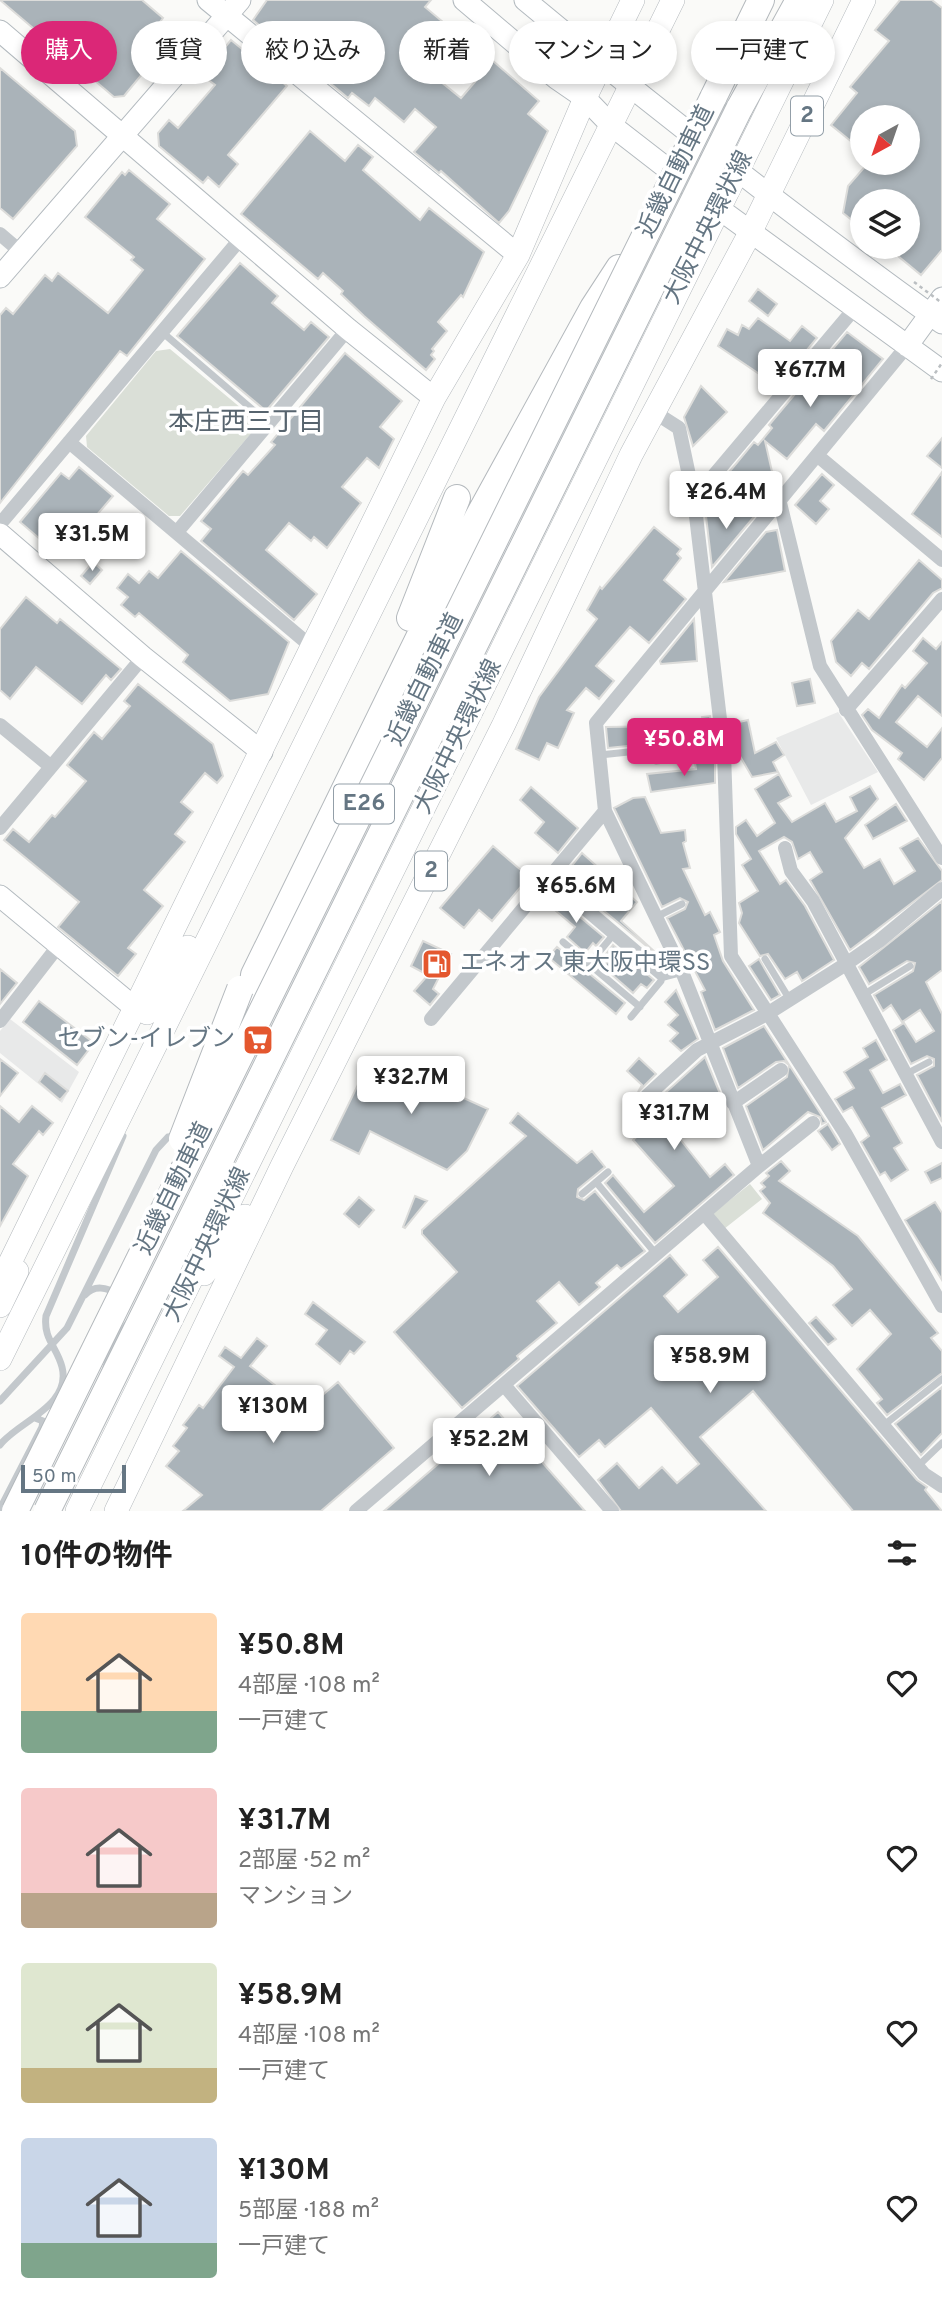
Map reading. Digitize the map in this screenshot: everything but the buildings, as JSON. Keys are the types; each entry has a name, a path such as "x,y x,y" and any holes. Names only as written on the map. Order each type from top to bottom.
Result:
{"highway":[{"name":"近畿自動車道","path":"15,1511 761,0"},
{"name":"近畿自動車道","path":"47,1511 793,0"},
{"path":"739,109 799,0"},
{"path":"260,1013 252,994 254,975 498,479 593,308 653,221"},
{"path":"101,1338 283,882 418,603 457,498"}],"main road":[{"path":"623,21 633,0"},
{"path":"0,1359 673,0"},
{"name":"大阪中央環状線","path":"77,1511 822,0"},
{"name":"2","path":"116,1511 282,1166 503,726 654,412 750,233 864,0"},
{"path":"0,1283 434,398 518,255 592,84"},
{"path":"503,726 554,577 562,529"},
{"path":"101,1078 176,967 238,848 269,812"},
{"path":"179,1302 216,1261 249,1209 282,1166"},
{"path":"0,1306 24,1254 38,1206"}],"street":[{"path":"208,0 233,8 518,255"},
{"path":"464,0 556,78 585,98 611,125 750,233 907,346 936,375"},
{"path":"525,0 552,21"},
{"path":"0,277 233,8"},
{"path":"0,31 348,329 434,398"},
{"path":"625,84 737,173 939,310 596,723 605,811 681,970 759,1167"},
{"path":"0,234 21,252"},
{"path":"0,524 242,237"},
{"path":"694,499 855,308"},
{"path":"177,532 348,329"},
{"path":"654,412 679,428 694,499 724,753 731,956 845,1133 942,1306"},
{"path":"69,442 313,648"},
{"path":"818,456 942,560"},
{"path":"694,499 780,503"},
{"path":"780,503 820,666 846,710 940,851"},
{"path":"0,534 143,657 262,752"},
{"path":"846,710 942,599"},
{"path":"0,828 143,657"},
{"path":"0,725 50,766"},
{"path":"431,1019 605,811"},
{"path":"785,848 792,871 814,901 942,1142"},
{"path":"548,877 662,974 681,970"},
{"path":"647,1096 697,1050 767,1014 846,964 879,941 942,889"},
{"path":"0,896 135,1008"},
{"path":"0,1021 5,1005 59,945"},
{"path":"733,1103 781,1070"},
{"path":"356,1511 813,1123"},
{"path":"704,1213 883,1426 918,1466 942,1486"},
{"path":"504,1385 612,1511"}],"lane":[{"path":"162,332 268,424"},
{"path":"599,755 646,750 656,761 724,753"},
{"path":"656,917 682,904"},
{"path":"589,964 614,934"},
{"path":"563,942 640,1007"},
{"path":"765,959 790,1000"},
{"path":"863,995 910,966"},
{"path":"632,1017 661,981 662,974"},
{"path":"906,1074 929,1062"},
{"path":"0,1445 12,1432 35,1418 51,1402 64,1376 60,1361 45,1331 46,1316 118,1147 131,1094"},
{"path":"0,1401 67,1328 156,1150 168,1138 180,1136 193,1140 207,1157 138,1312 112,1345 98,1392 40,1511"},
{"path":"582,1194 608,1172"},
{"path":"596,1182 656,1254"},
{"path":"82,1298 88,1292 105,1288 127,1301"},
{"path":"129,1322 130,1310"},
{"path":"883,1426 942,1379"},
{"path":"0,1508 43,1424 42,1420 35,1418"},
{"path":"918,1466 942,1443"}],"path":[{"path":"915,282 939,310"},
{"path":"936,375 942,363"}],"shaded area":[{"path":"170,349 253,418 254,430 180,516 169,516 87,447 86,436 156,351"},
{"path":"838,712 878,772 811,805 776,738"},
{"path":"10,1019 79,1072 62,1103 0,1053 0,1031"},
{"path":"750,1184 762,1199 724,1229 712,1214"}],"place":[{"name":"エネオス 東大阪中環SS","path":"437,964"},
{"name":"セブン-イレブン","path":"258,1040"}],"district":[{"name":"本庄西三丁目","path":"246,423"}]}
